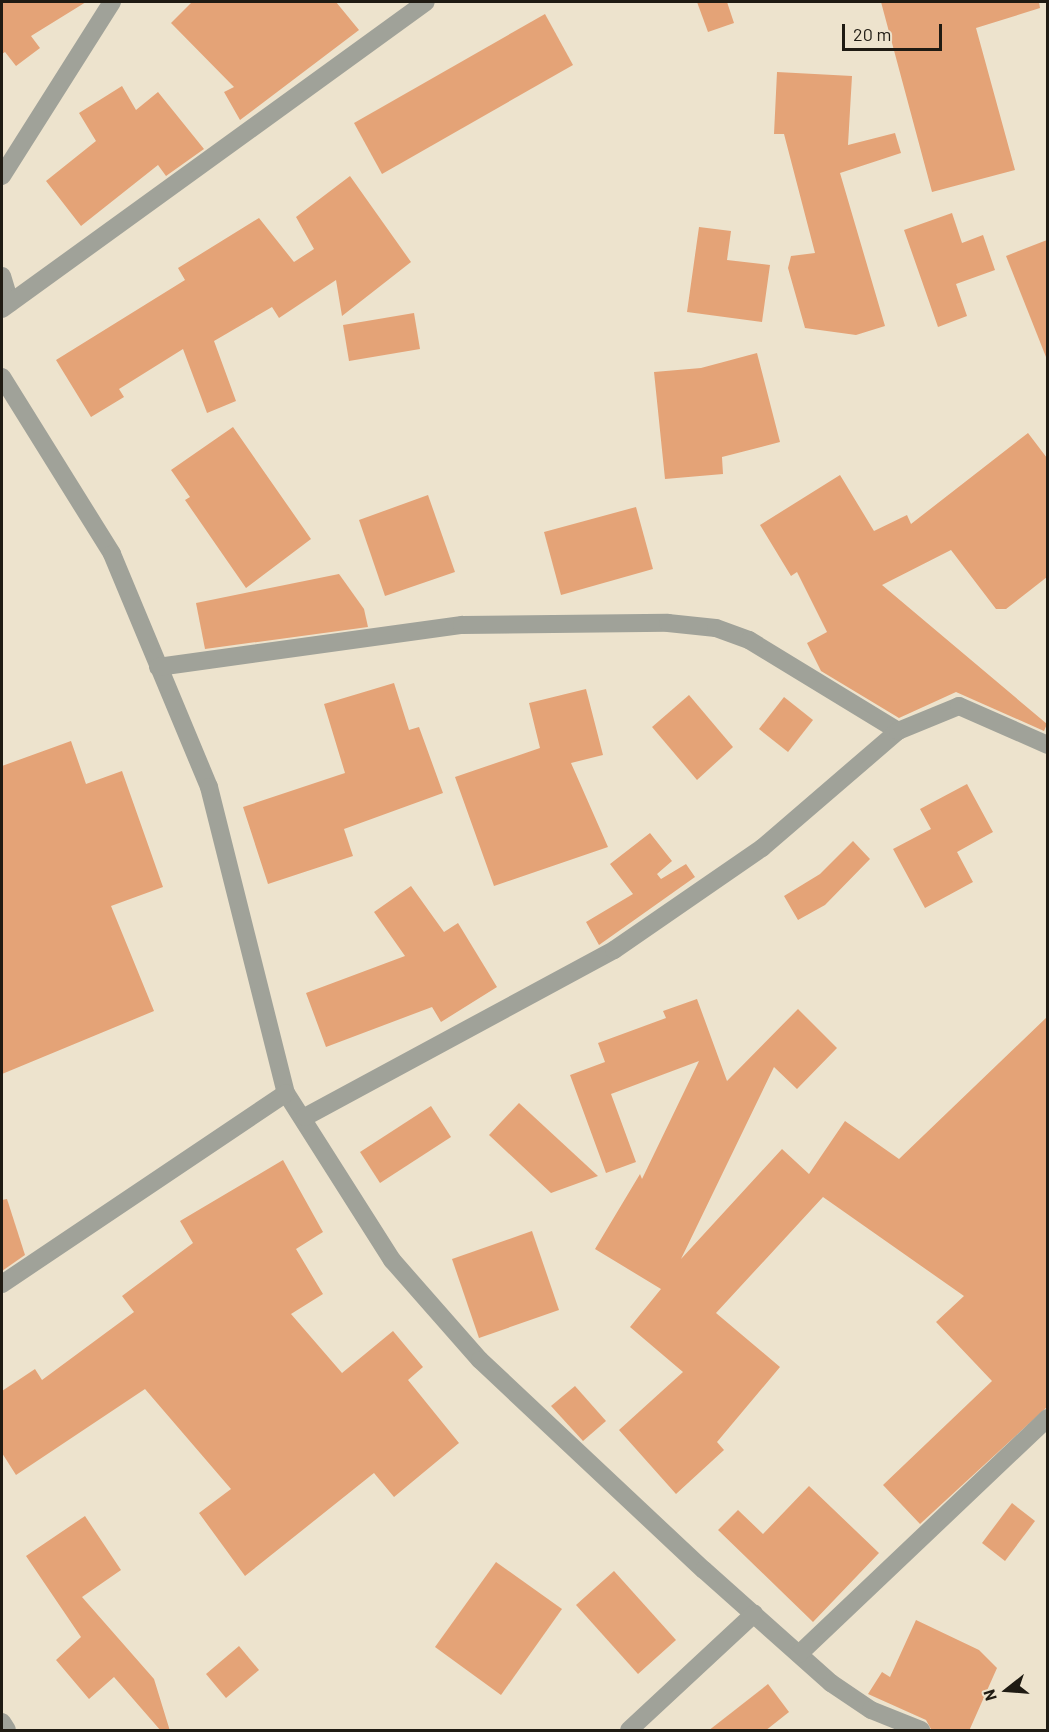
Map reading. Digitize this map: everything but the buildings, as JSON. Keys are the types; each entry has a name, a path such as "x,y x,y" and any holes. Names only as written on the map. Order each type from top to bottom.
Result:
{"street":[{"path":"2,176 112,2"},
{"path":"2,276 6,306 426,2"},
{"path":"2,377 112,554 209,787 286,1094 305,1117 418,1293 480,1360 799,1654 871,1710 921,1731"},
{"path":"158,667 462,625 668,623 716,628 748,640 898,731"},
{"path":"305,1117 614,950 762,848 898,731 960,706 1047,745"},
{"path":"2,1284 286,1094"},
{"path":"799,1654 1047,1418"},
{"path":"629,1731 754,1614"},
{"path":"2,1722 7,1731"}]}
